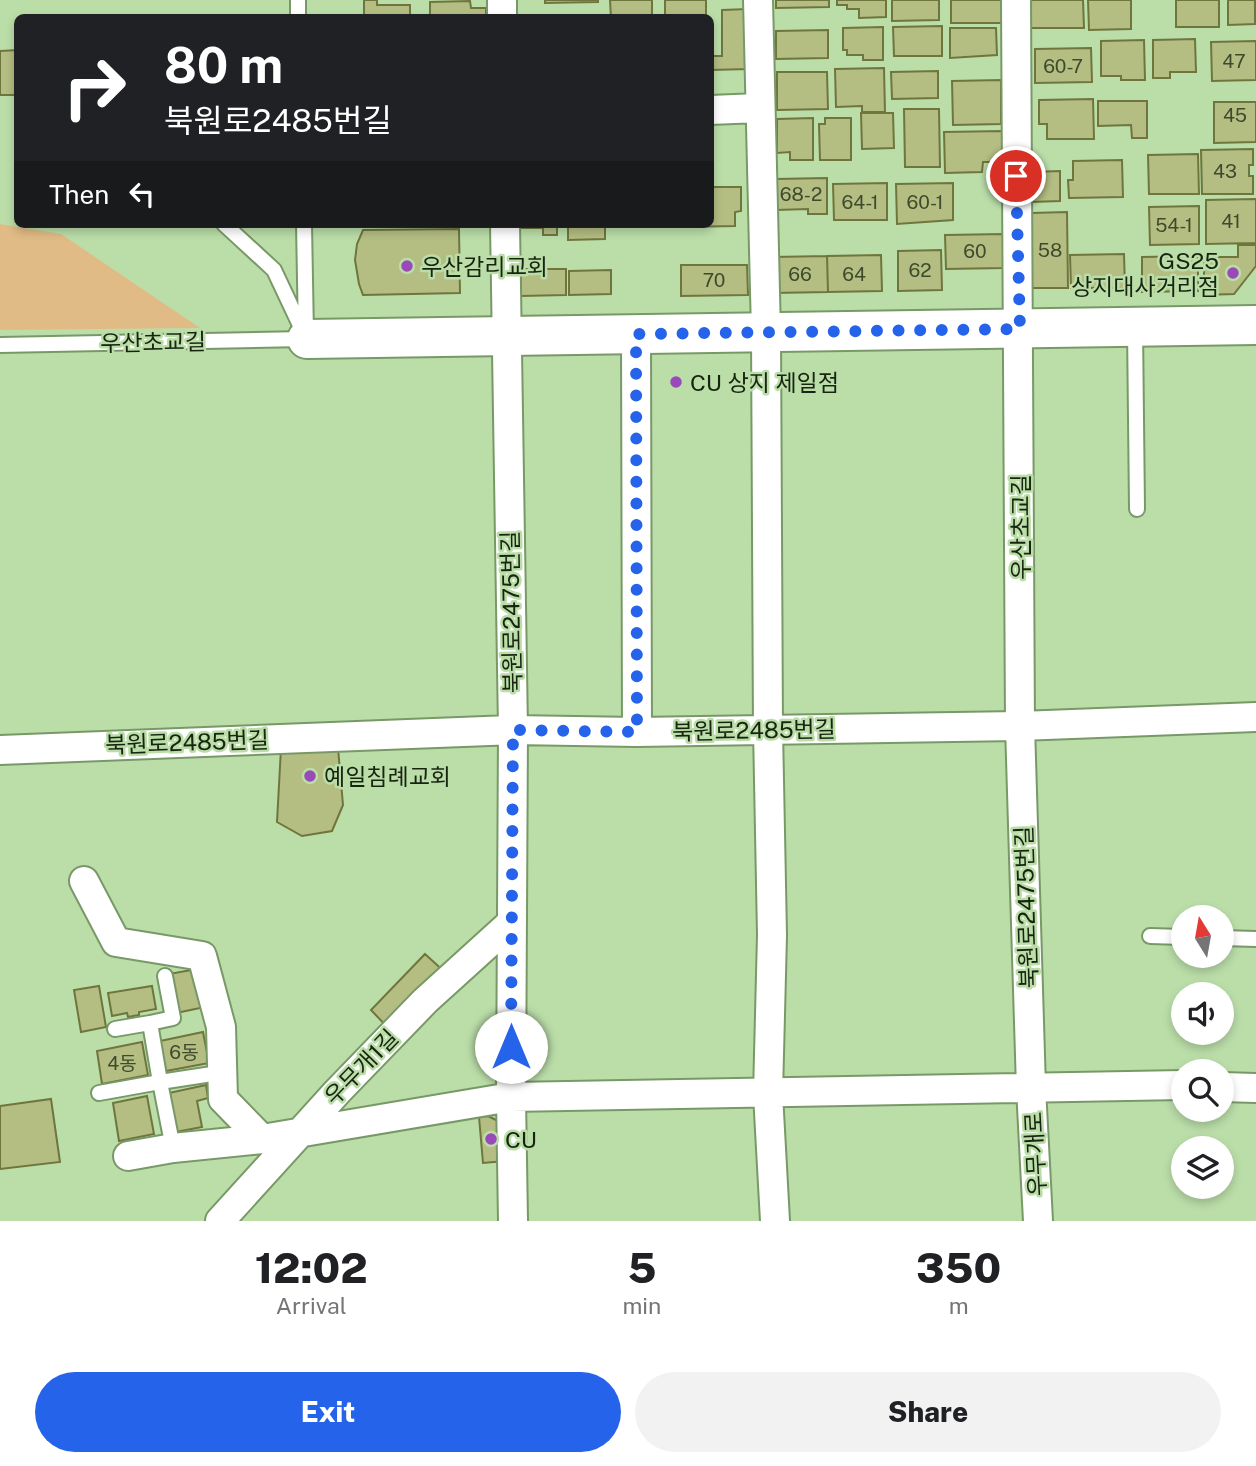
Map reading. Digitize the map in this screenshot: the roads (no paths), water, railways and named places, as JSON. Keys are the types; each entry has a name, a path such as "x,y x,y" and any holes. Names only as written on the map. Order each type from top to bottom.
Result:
{"street":[{"path":"758,0 766,333 772,935 768,1094 775,1221"},
{"name":"우산초교길","path":"1016,0 1016,202 1020,329 1020,726"},
{"path":"714,110 760,108"},
{"path":"505,228 507,336"},
{"name":"우산초교길","path":"307,340 1256,325"},
{"path":"636,334 637,732"},
{"name":"북원로2475번길","path":"507,336 513,730 513,1221"},
{"name":"북원로2485번길","path":"0,750 513,730 637,732 1020,726 1256,717"},
{"name":"북원로2475번길","path":"1020,726 1031,1087"},
{"path":"84,881 116,942 202,956 220,1027 223,1099 262,1139"},
{"name":"우무개1길","path":"221,1220 300,1132 425,1001 512,922"},
{"path":"128,1156 173,1148 262,1139 511,1097 1171,1085"},
{"name":"우무개로","path":"1031,1087 1038,1221"},
{"path":"1234,1087 1256,1088"}],"lane":[{"path":"228,228 274,270 307,340"},
{"path":"304,228 307,340"},
{"path":"1135,327 1136,509"},
{"name":"우산초교길","path":"0,345 307,340"},
{"path":"1150,936 1171,937"},
{"path":"1234,938 1256,939"},
{"path":"116,1029 173,1018 165,976"},
{"path":"150,1023 173,1148"},
{"path":"99,1093 212,1074"}],"place":[{"name":"우산감리교회","path":"407,266"},
{"name":"GS25 상지대사거리점","path":"1233,273"},
{"name":"CU 상지 제일점","path":"676,382"},
{"name":"예일침례교회","path":"310,776"},
{"name":"CU","path":"491,1139"}]}
